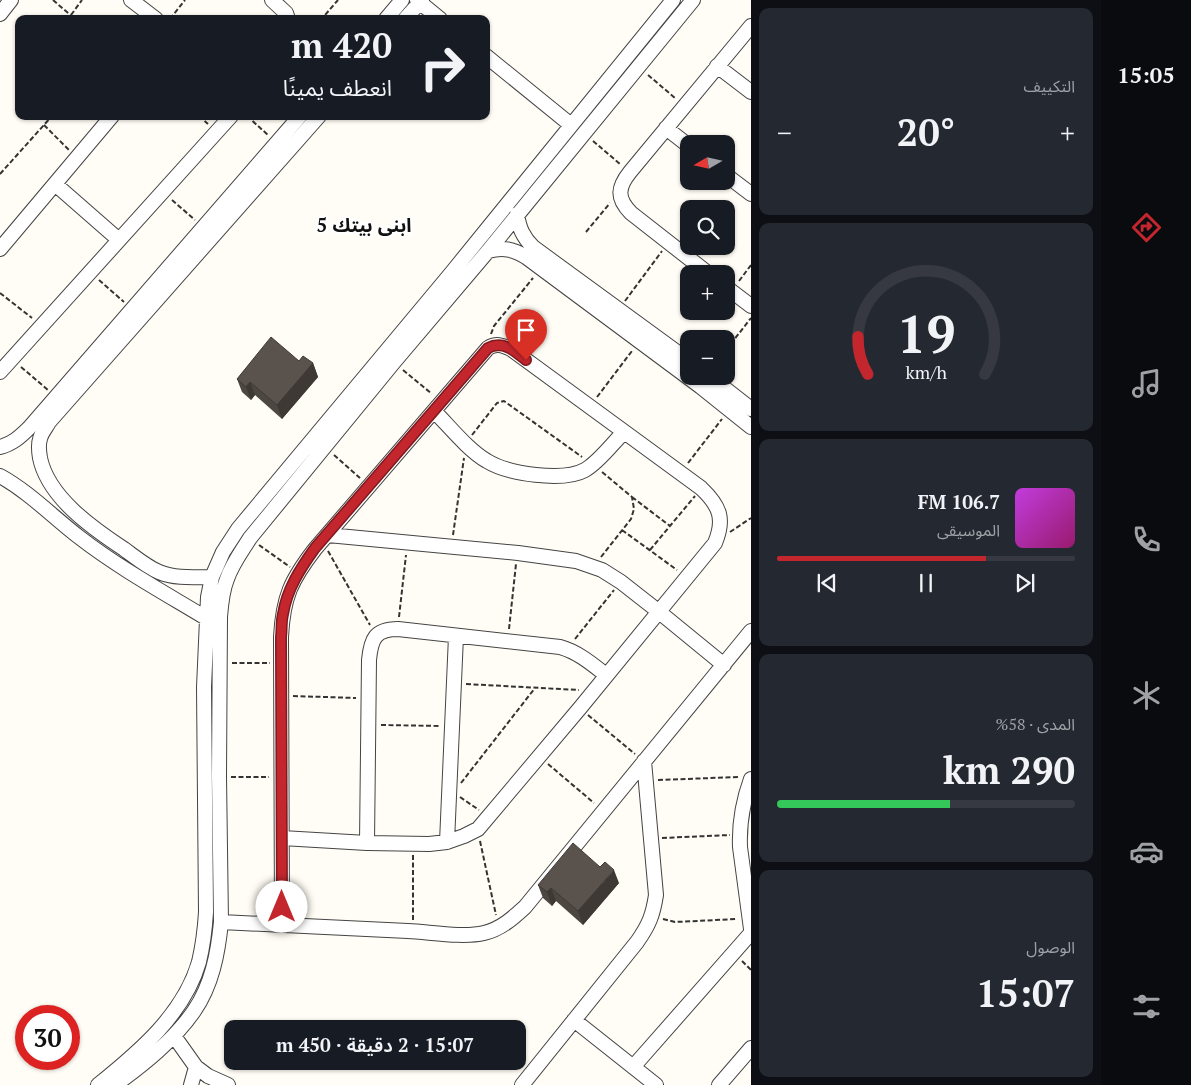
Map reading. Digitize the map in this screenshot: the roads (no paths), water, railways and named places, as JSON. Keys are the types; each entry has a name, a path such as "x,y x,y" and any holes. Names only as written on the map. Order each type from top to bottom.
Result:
{"street":[{"path":"0,14 11,0"},
{"path":"131,0 151,15"},
{"path":"272,0 287,15"},
{"path":"98,1085 121,1067 160,1029 176,1009 189,987 198,963 204,938 206,912 204,687 206,618 212,577 223,552 238,529 673,0"},
{"path":"115,1085 174,1036 195,1010 215,960 221,922 219,776 220,617 227,579 234,564 250,538 693,0"},
{"path":"408,15 420,1 436,15"},
{"path":"389,15 398,2"},
{"path":"698,265 631,213 621,199 620,191 623,180 751,26"},
{"path":"490,59 571,126"},
{"path":"717,66 751,92"},
{"path":"0,249 109,120"},
{"path":"0,372 227,120"},
{"path":"212,577 176,576 158,571 112,541 63,501 48,482 42,466 38,427 56,397 297,120"},
{"path":"0,447 12,443 21,436 49,422 315,120"},
{"path":"666,128 680,139"},
{"path":"735,182 751,194"},
{"path":"55,184 119,240"},
{"path":"517,214 518,224 527,241 530,252 541,268 639,342 680,365"},
{"path":"488,251 508,249 517,252 530,252 622,311 680,354"},
{"path":"735,294 751,306"},
{"path":"615,324 622,311"},
{"path":"282,838 414,845 447,842 478,829 715,543 720,521 718,509 712,499 701,488 511,349 499,344 488,348 315,548 298,572 288,593 282,615 281,663 282,925"},
{"path":"710,385 729,410 751,427"},
{"path":"714,385 751,409"},
{"path":"438,406 475,452 489,462 524,473 555,477 575,474 585,470 593,465 624,432"},
{"path":"0,476 13,484 103,555 206,618"},
{"path":"53,516 63,501"},
{"path":"325,538 518,553 576,561 594,567 621,582 724,665"},
{"path":"367,843 370,650 372,642 382,631 389,629 568,649 606,674"},
{"path":"221,922 468,935 484,933 498,928 513,918 525,906 751,632"},
{"path":"447,842 452,796 452,726 456,636"},
{"path":"522,1085 647,928 653,912 656,895 644,761"},
{"path":"746,778 739,834 750,924"},
{"path":"633,1067 751,933"},
{"path":"574,1020 656,1085"},
{"path":"174,1036 196,1067 208,1076 228,1085"},
{"path":"719,1085 751,1048"},
{"path":"192,1085 196,1067"}],"district":[{"name":"ابنى بيتك 5","path":"364,224"}]}
